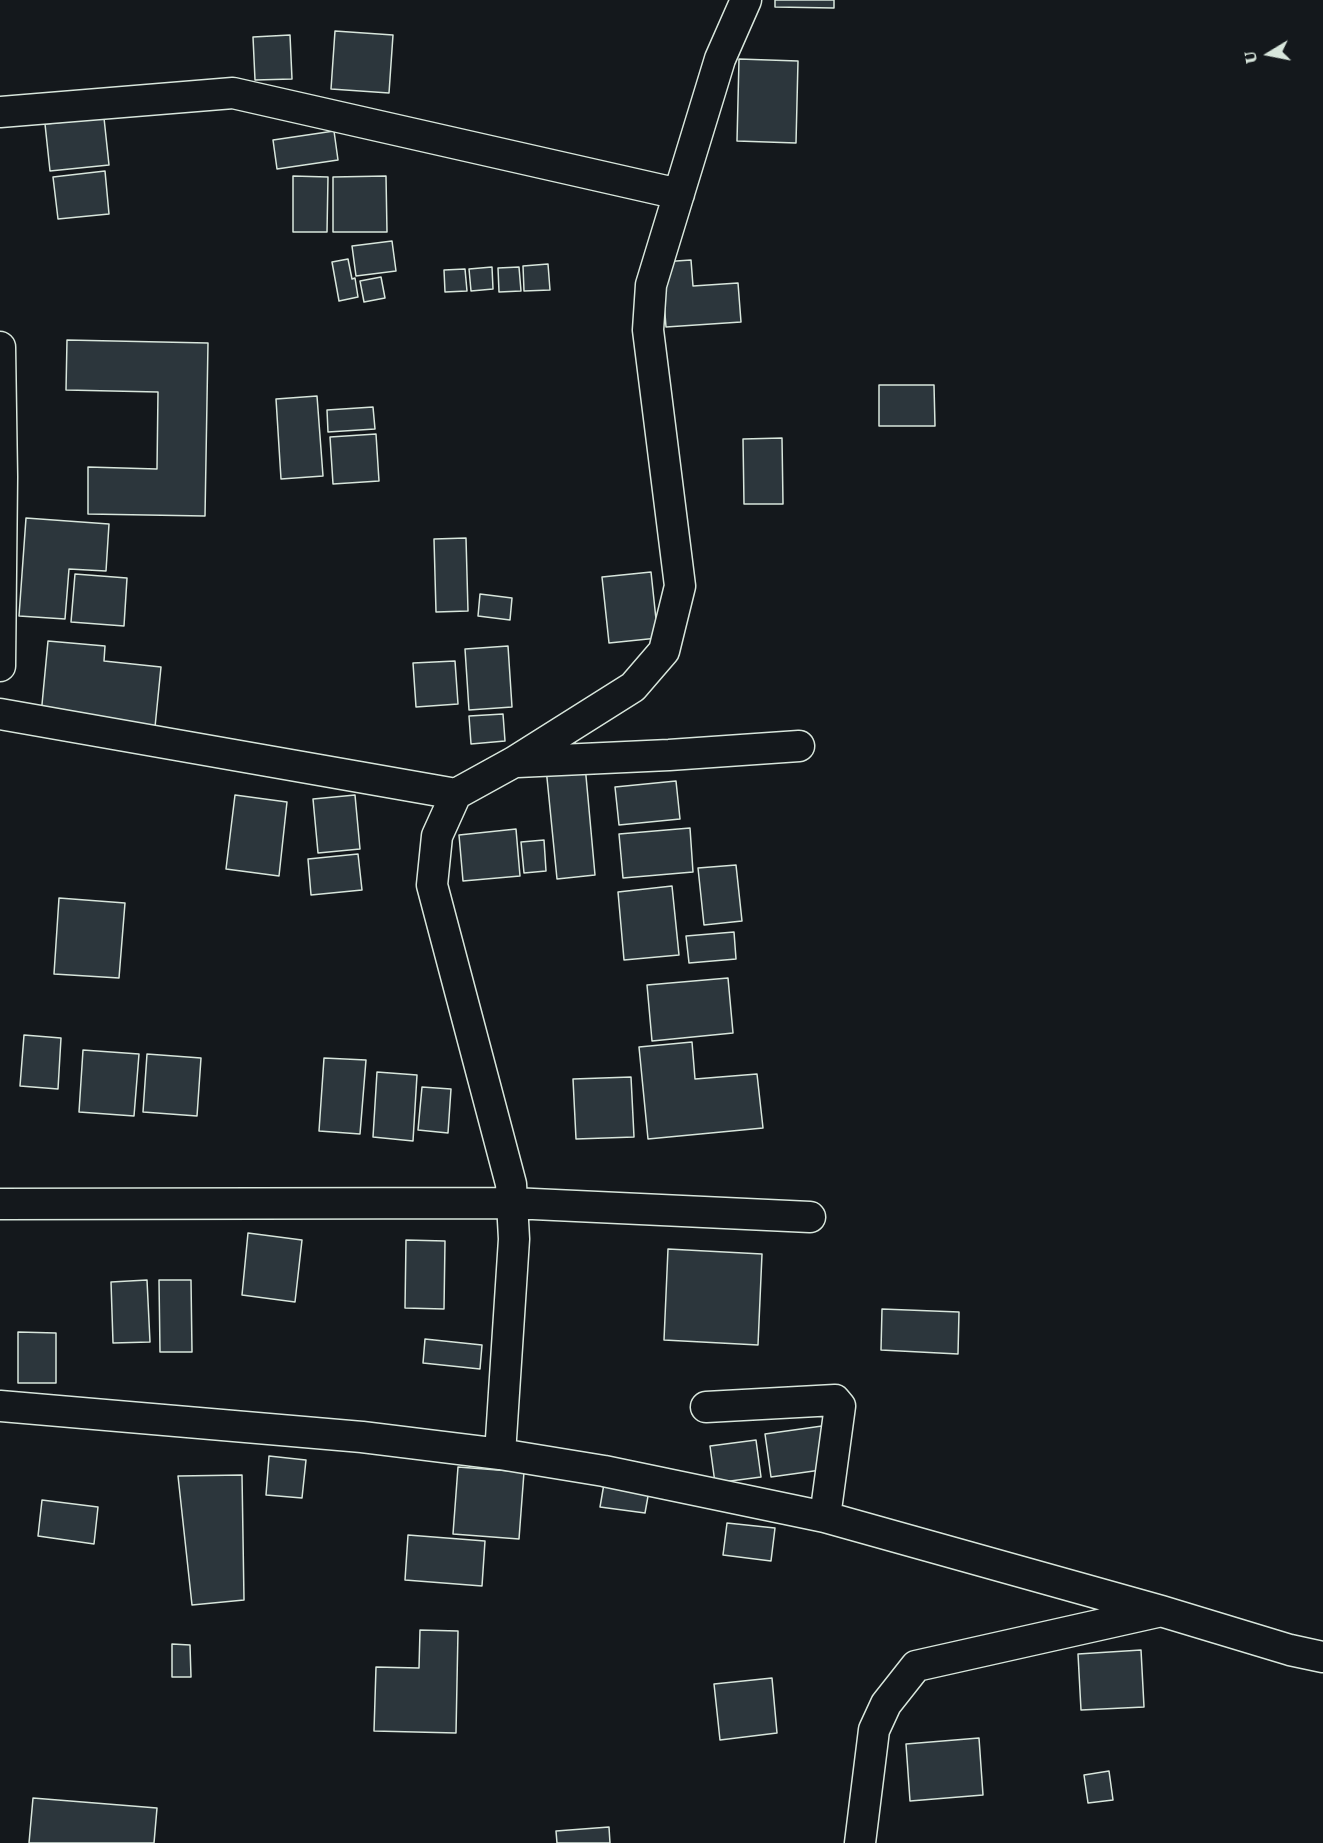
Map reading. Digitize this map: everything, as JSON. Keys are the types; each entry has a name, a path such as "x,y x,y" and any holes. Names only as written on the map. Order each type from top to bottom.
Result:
{"street":[{"path":"500,1454 514,1239 511,1184 432,885 437,836 456,794 514,762 633,687 664,651 680,586 648,330 651,285 720,59 746,0"},
{"path":"0,112 233,93 679,194"},
{"path":"0,347 0,666"},
{"path":"0,714 456,794"},
{"path":"514,762 799,746"},
{"path":"0,1203 512,1203 810,1217"},
{"path":"706,1407 835,1400 840,1406 825,1517"},
{"path":"0,1406 362,1437 500,1454 604,1471 825,1517 1323,1658"},
{"path":"860,1843 874,1730 886,1704 916,1666 1161,1611"}],"building":[{"path":"775,0 834,0 834,8 775,7"},
{"path":"335,31 393,35 389,93 331,89"},
{"path":"290,35 292,79 255,80 253,37"},
{"path":"739,59 798,61 796,143 737,141"},
{"path":"104,118 109,165 50,171 45,124"},
{"path":"334,131 338,160 277,169 273,140"},
{"path":"105,171 109,214 58,219 53,177"},
{"path":"293,176 328,177 327,232 293,232"},
{"path":"386,176 387,232 333,232 333,177"},
{"path":"392,241 396,271 356,276 352,246"},
{"path":"348,259 352,279 355,278 358,297 339,301 332,262"},
{"path":"691,260 693,286 738,283 741,322 666,327 661,262"},
{"path":"548,264 550,290 524,291 523,266"},
{"path":"492,267 493,289 471,291 469,269"},
{"path":"519,267 521,291 499,292 498,268"},
{"path":"465,269 467,291 445,292 444,270"},
{"path":"381,277 385,298 364,302 360,281"},
{"path":"67,340 208,343 205,516 88,514 88,467 157,469 158,392 66,390"},
{"path":"879,385 934,385 935,426 879,426"},
{"path":"317,396 323,476 281,479 276,399"},
{"path":"373,407 375,429 328,432 327,410"},
{"path":"376,434 379,481 333,484 330,437"},
{"path":"782,438 783,504 744,504 743,439"},
{"path":"26,518 109,524 106,571 69,569 65,619 19,616"},
{"path":"466,538 468,611 436,612 434,539"},
{"path":"651,572 658,638 609,643 602,577"},
{"path":"75,574 127,578 124,626 71,622"},
{"path":"480,594 512,598 510,620 478,616"},
{"path":"48,641 105,646 104,661 161,667 155,727 41,715"},
{"path":"508,646 512,707 469,710 465,649"},
{"path":"455,661 458,704 416,707 413,663"},
{"path":"503,714 505,741 471,744 469,716"},
{"path":"585,765 595,875 557,879 546,768"},
{"path":"676,781 680,819 619,825 615,787"},
{"path":"235,795 287,802 279,876 226,869"},
{"path":"355,795 360,849 318,853 313,799"},
{"path":"690,828 693,872 623,878 619,834"},
{"path":"516,829 520,876 463,881 459,835"},
{"path":"544,840 546,871 524,873 521,842"},
{"path":"358,854 362,890 311,895 308,859"},
{"path":"736,865 742,921 704,925 698,868"},
{"path":"672,886 679,955 624,960 618,892"},
{"path":"59,898 125,903 119,978 54,974"},
{"path":"734,932 736,959 689,963 686,936"},
{"path":"728,978 733,1033 652,1041 647,985"},
{"path":"24,1035 61,1038 58,1089 20,1086"},
{"path":"692,1042 695,1079 757,1074 763,1128 648,1139 639,1047"},
{"path":"83,1050 139,1054 134,1116 79,1112"},
{"path":"147,1054 201,1058 197,1116 143,1112"},
{"path":"324,1058 366,1060 360,1134 319,1131"},
{"path":"377,1072 417,1075 413,1141 373,1137"},
{"path":"631,1077 634,1137 576,1139 573,1079"},
{"path":"422,1087 451,1089 448,1133 418,1130"},
{"path":"248,1233 302,1240 295,1302 242,1295"},
{"path":"406,1240 445,1241 444,1309 405,1308"},
{"path":"668,1249 762,1254 758,1345 664,1340"},
{"path":"147,1280 150,1342 113,1343 111,1282"},
{"path":"159,1280 191,1280 192,1352 160,1352"},
{"path":"882,1309 959,1312 958,1354 881,1350"},
{"path":"18,1332 56,1333 56,1383 18,1383"},
{"path":"425,1339 482,1345 480,1369 423,1363"},
{"path":"822,1426 828,1469 771,1477 765,1434"},
{"path":"756,1440 761,1477 715,1483 710,1446"},
{"path":"269,1456 306,1460 302,1498 266,1495"},
{"path":"458,1467 524,1472 519,1539 453,1534"},
{"path":"242,1475 244,1600 192,1605 178,1476"},
{"path":"605,1478 650,1485 645,1513 600,1507"},
{"path":"42,1500 98,1507 94,1544 38,1536"},
{"path":"727,1523 775,1528 771,1561 723,1555"},
{"path":"408,1535 485,1541 482,1586 405,1580"},
{"path":"420,1630 458,1631 456,1733 374,1731 376,1667 419,1668"},
{"path":"172,1644 190,1645 191,1677 172,1677"},
{"path":"1141,1650 1144,1707 1081,1710 1078,1654"},
{"path":"772,1678 777,1733 720,1740 714,1684"},
{"path":"979,1738 983,1795 910,1801 906,1744"},
{"path":"1109,1771 1113,1800 1088,1803 1084,1775"},
{"path":"33,1798 157,1808 154,1843 29,1843"},
{"path":"609,1827 610,1843 557,1843 556,1831"}]}
